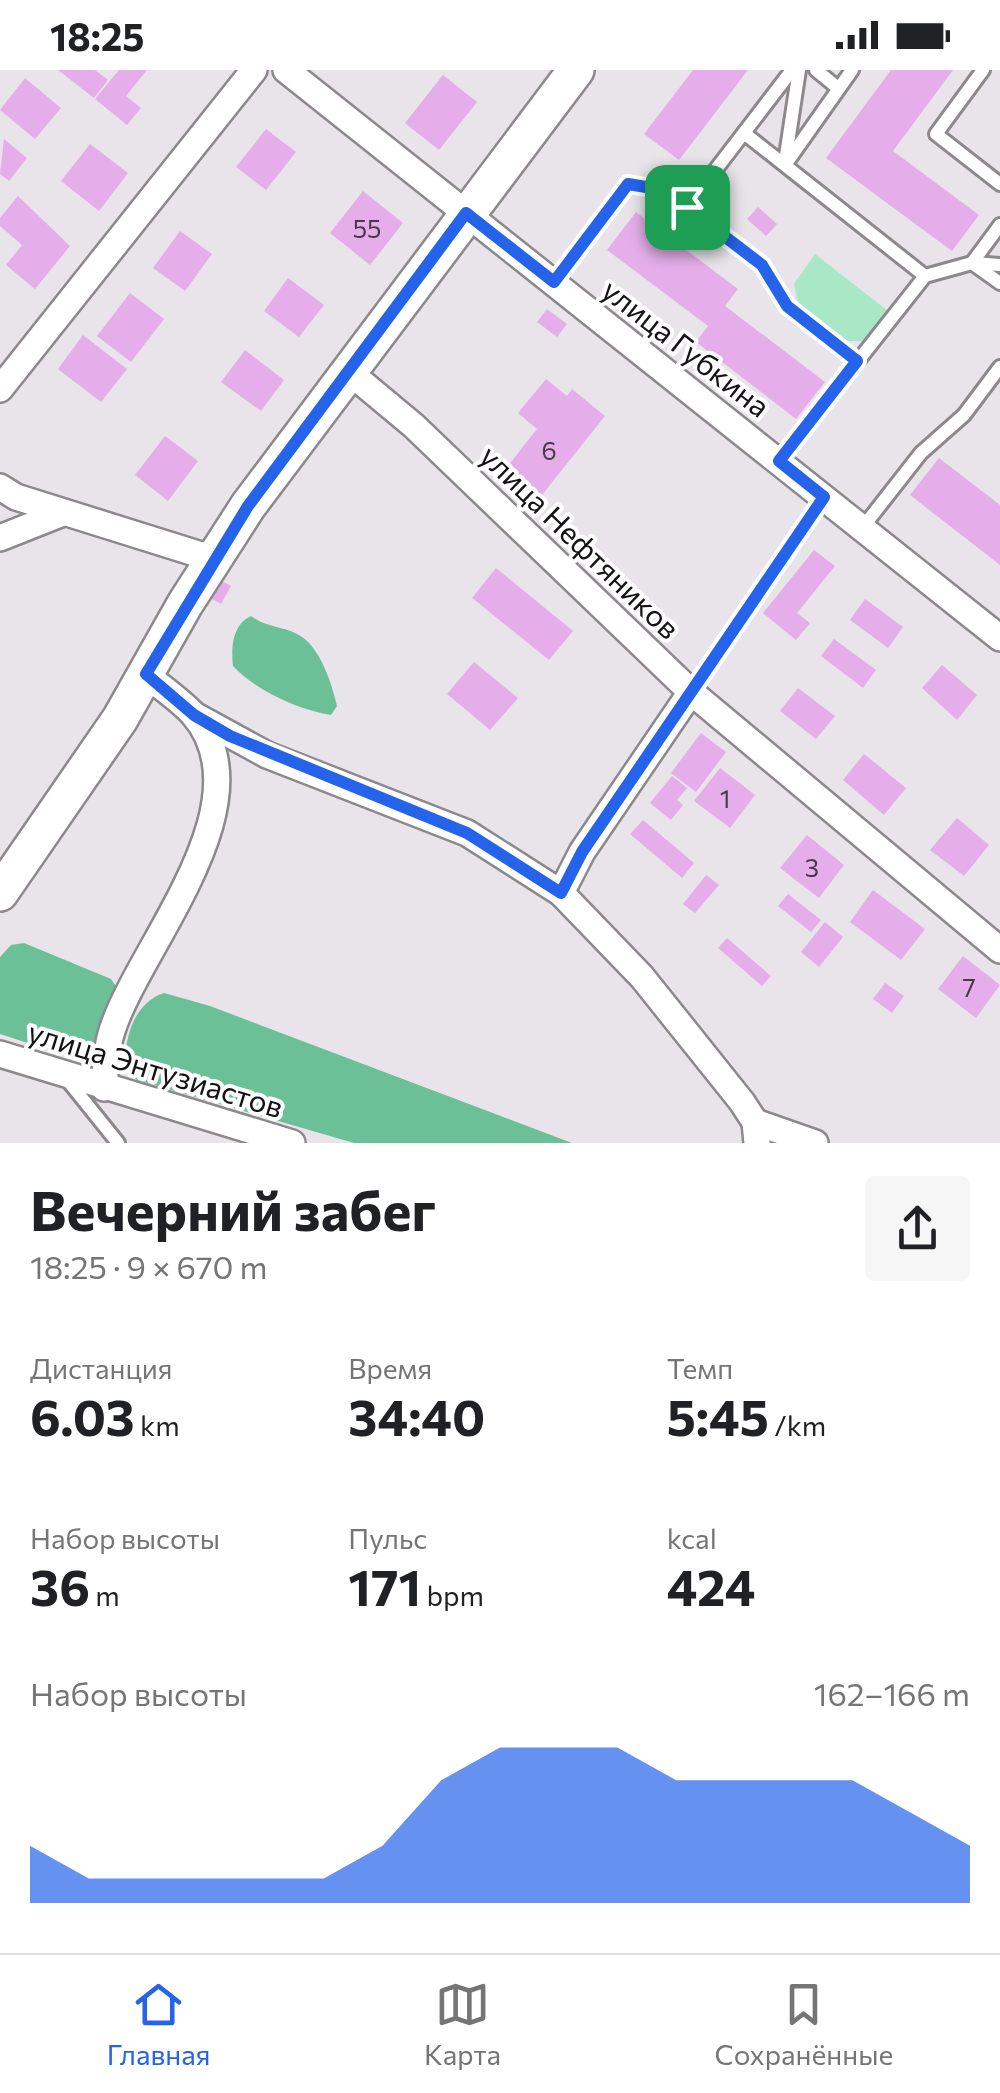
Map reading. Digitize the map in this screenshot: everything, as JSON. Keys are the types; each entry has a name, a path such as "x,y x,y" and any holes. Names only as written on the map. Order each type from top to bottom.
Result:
{"street":[{"path":"0,389 254,70"},
{"name":"улица Губкина","path":"286,70 1000,638"},
{"path":"0,893 95,758 214,558 348,371 576,70"},
{"name":"улица Нефтяников","path":"348,371 414,426 691,692 1000,950"},
{"path":"0,486 16,497 214,558"},
{"path":"0,538 63,512"},
{"path":"146,674 194,715 267,755 467,833 561,893 642,976 756,1133 815,1143"},
{"path":"561,893 582,852 691,692"},
{"path":"104,1088 112,1032 178,906 206,836 214,760 194,715"},
{"name":"улица Энтузиастов","path":"0,1054 276,1141"}],"lane":[{"path":"687,207 795,70"},
{"path":"785,164 795,70"},
{"path":"816,70 838,88"},
{"path":"785,164 852,70"},
{"path":"983,70 936,134 1000,184"},
{"path":"744,133 925,276"},
{"path":"554,282 628,184 664,190 762,265 787,306 857,361"},
{"path":"972,263 1000,226"},
{"path":"972,263 1000,284"},
{"path":"779,461 925,276 972,263 1000,265"},
{"path":"862,527 921,453 964,415 1000,367"},
{"path":"691,692 824,497"},
{"path":"64,1075 118,1143"}],"green space":[{"path":"815,254 888,311 865,341 840,341 799,308 794,284"},
{"path":"251,616 297,634 312,647 335,697 337,706 331,715 278,698 233,666 236,631"},
{"path":"24,943 111,979 120,992 100,1058 92,1064 0,1034 0,957 11,945"},
{"path":"164,993 210,1006 572,1143 354,1143 137,1080 126,1070 132,1024 145,1005"}],"building":[{"path":"58,70 95,70 108,80 94,98"},
{"path":"119,70 147,70 126,96 141,108 127,125 95,99"},
{"path":"693,70 748,70 679,160 644,134"},
{"path":"891,70 953,70 893,151 979,215 952,251 826,158"},
{"path":"443,75 477,102 439,150 405,123"},
{"path":"25,78 61,108 35,139 0,110"},
{"path":"266,129 296,152 266,190 236,167"},
{"path":"4,139 27,158 9,181 0,174"},
{"path":"90,144 128,173 99,211 61,181"},
{"path":"363,191 403,223 370,265 330,233"},
{"path":"18,196 70,246 35,289 6,265 22,245 0,226 0,218"},
{"path":"758,207 777,224 766,236 747,219"},
{"path":"636,212 738,289 725,306 825,382 796,419 696,342 708,326 607,250"},
{"path":"180,231 212,254 185,291 153,268"},
{"path":"288,278 324,305 299,337 264,311"},
{"path":"130,293 164,319 131,362 97,336"},
{"path":"547,309 567,324 557,337 537,322"},
{"path":"83,335 127,369 101,402 58,369"},
{"path":"245,350 284,380 261,411 221,382"},
{"path":"546,379 567,396 572,389 605,416 538,500 503,472 537,429 518,413"},
{"path":"165,436 198,461 168,501 135,475"},
{"path":"939,458 1000,505 1000,565 910,495"},
{"path":"814,550 835,566 797,613 810,623 796,640 763,613"},
{"path":"496,568 573,631 549,660 472,598"},
{"path":"220,580 231,586 221,604 210,598"},
{"path":"865,599 903,627 888,648 850,620"},
{"path":"834,639 876,670 863,688 821,656"},
{"path":"474,662 518,698 490,730 447,694"},
{"path":"942,665 977,695 957,720 922,688"},
{"path":"798,688 835,716 816,739 780,711"},
{"path":"701,733 726,752 696,792 671,773"},
{"path":"864,754 906,788 884,815 843,780"},
{"path":"720,768 755,795 730,828 694,801"},
{"path":"672,776 687,788 677,800 683,805 671,820 650,803"},
{"path":"957,818 989,845 964,876 930,850"},
{"path":"643,820 694,863 682,878 630,834"},
{"path":"807,835 844,865 819,898 780,868"},
{"path":"706,875 719,885 695,913 683,904"},
{"path":"873,890 925,929 901,960 850,922"},
{"path":"788,894 821,920 811,932 778,906"},
{"path":"825,922 843,937 819,967 801,952"},
{"path":"727,938 771,976 762,986 718,948"},
{"path":"963,956 1000,985 976,1018 938,989"},
{"path":"885,983 904,996 892,1013 873,999"}],"route":[{"path":"628,184 664,190 687,207 762,265 787,306 857,361 779,461 824,497 582,852 561,893 467,833 267,755 230,736 194,715 146,674 248,506 466,213 554,282 628,184"}]}
